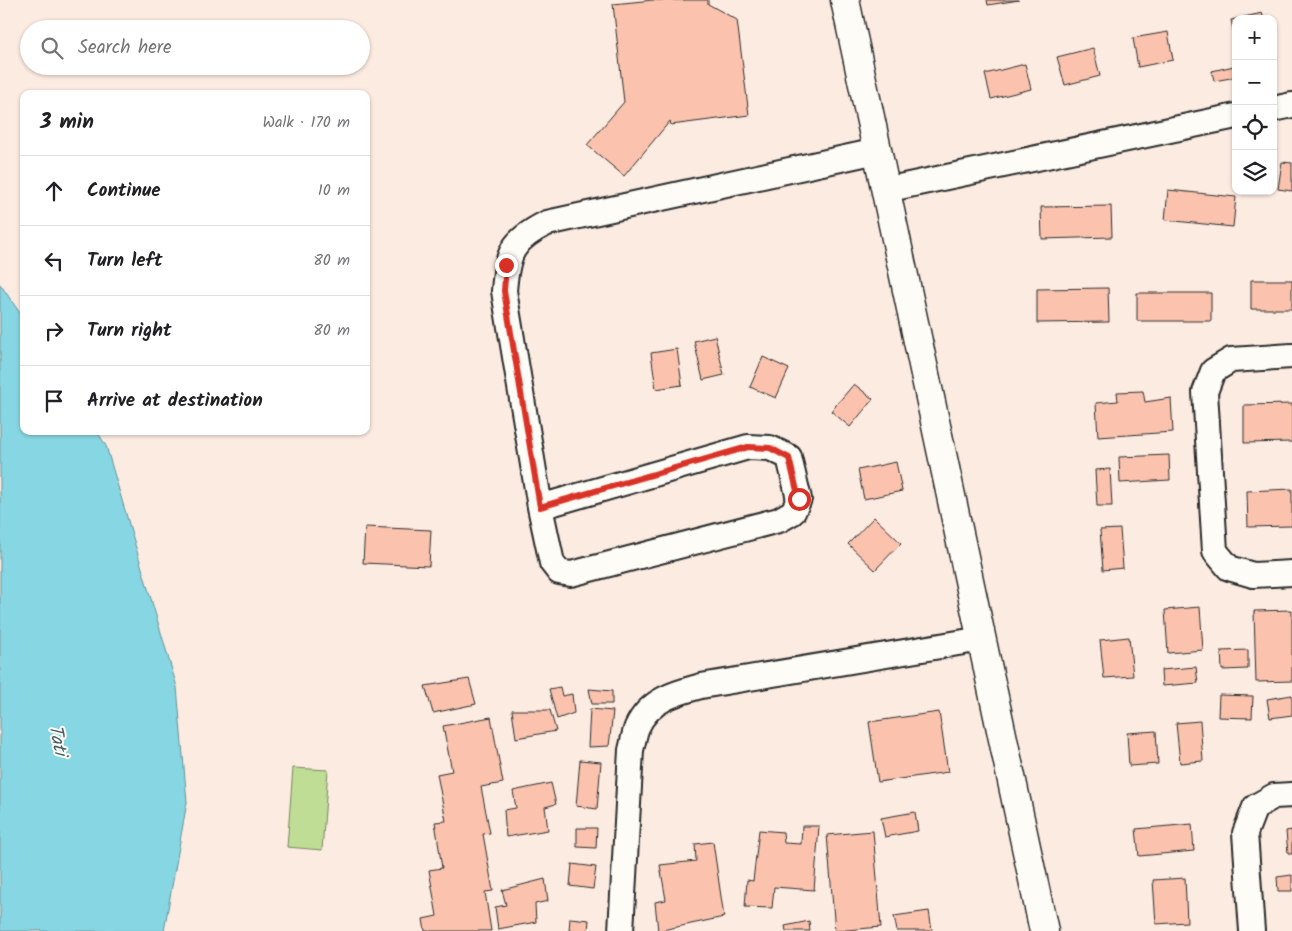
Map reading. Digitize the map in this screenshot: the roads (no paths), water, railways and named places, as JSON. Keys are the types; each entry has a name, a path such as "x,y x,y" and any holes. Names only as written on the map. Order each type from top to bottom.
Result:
{"street":[{"path":"845,0 1044,931"},
{"path":"1277,108 1292,105"},
{"path":"885,190 1232,117"},
{"path":"540,507 748,447 770,448 789,458 799,499 793,512 779,520 571,574 559,572 552,562 540,507 504,291 506,265 514,247 527,233 547,223 877,151"},
{"path":"1292,356 1231,360 1213,372 1205,392 1216,551 1229,568 1253,575 1292,573"},
{"path":"621,931 631,750 637,727 650,706 672,694 701,686 982,639"},
{"path":"1252,931 1245,833 1255,807 1274,796 1292,795"}],"water":[{"name":"Tati","path":"0,284 20,313 20,435 99,435 106,446 177,687 187,802 164,931 0,931"}]}
